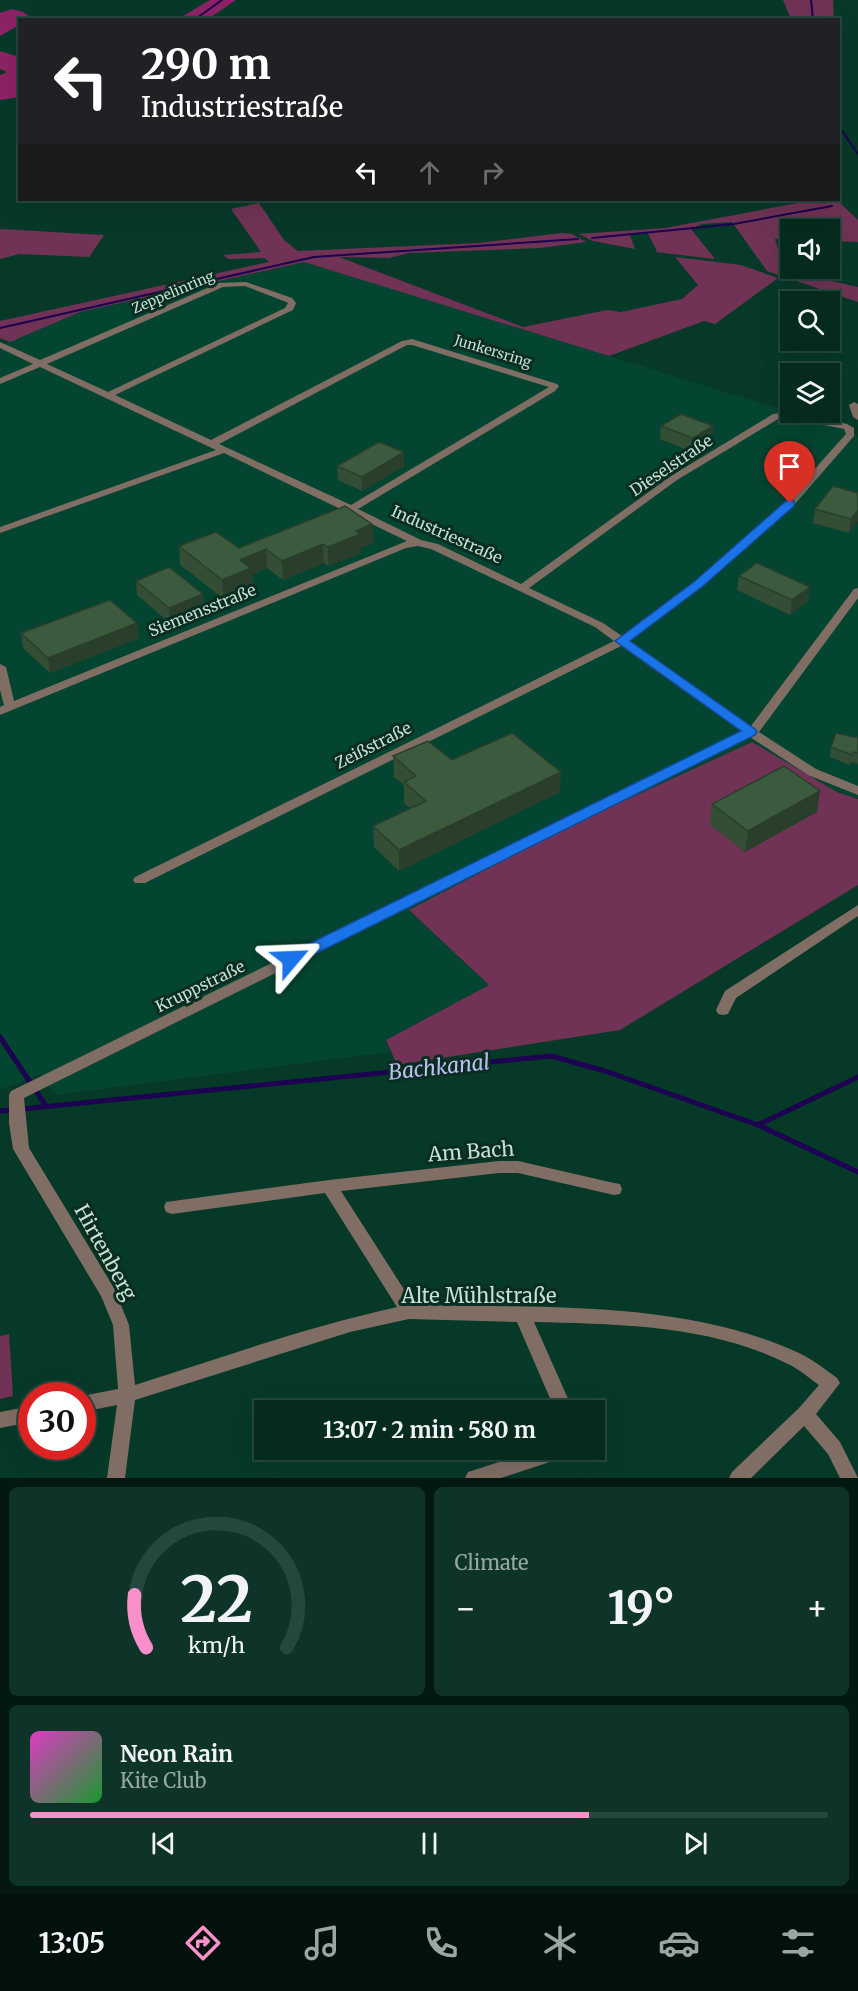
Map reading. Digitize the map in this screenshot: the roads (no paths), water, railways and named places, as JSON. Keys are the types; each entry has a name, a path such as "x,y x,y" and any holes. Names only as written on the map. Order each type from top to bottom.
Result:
{"street":[{"name":"Zeppelinring","path":"41,363 222,285 246,284 292,303 289,310 110,395"},
{"name":"Junkersring","path":"211,444 405,343 412,342 554,386 351,508"},
{"name":"Industriestraße","path":"0,345 351,508 418,543 434,546 574,611 622,641 812,772 858,791"},
{"path":"0,381 41,363"},
{"path":"854,405 858,417"},
{"name":"Dieselstraße","path":"523,587 674,478 776,416 789,415 847,427 851,430"},
{"name":"Zeißstraße","path":"141,880 622,641 699,584 795,499 851,434 851,430"},
{"path":"0,530 224,450"},
{"name":"Siemensstraße","path":"5,709 404,545 418,543"},
{"path":"751,732 858,591"},
{"path":"0,667 5,709"},
{"name":"Kruppstraße","path":"46,1080 751,732"},
{"path":"723,1010 730,995 858,910"},
{"name":"Hirtenberg","path":"46,1080 16,1095 21,1149 108,1293 121,1325 127,1395 116,1478"},
{"name":"Am Bach","path":"172,1207 329,1186 500,1167 518,1167 614,1189"},
{"path":"329,1186 409,1312"},
{"name":"Alte Mühlstraße","path":"96,1401 127,1395 350,1325 409,1312 638,1320 706,1329 753,1342 795,1359 831,1383 805,1414"},
{"path":"522,1315 560,1400"},
{"path":"738,1478 805,1414 834,1448 850,1478"},
{"path":"0,1420 18,1417"},
{"path":"474,1478 531,1460"}],"waterway":[{"path":"197,18 222,0"},
{"path":"811,0 813,18"},
{"path":"840,128 858,154"},
{"path":"592,238 734,224 832,206"},
{"path":"0,328 314,257 578,239"},
{"path":"0,1037 46,1106"},
{"name":"Bachkanal","path":"22,1109 551,1056 605,1071 758,1125"},
{"path":"758,1125 858,1077"},
{"name":"Bachkanal","path":"0,1111 14,1110"},
{"name":"Bachkanal","path":"758,1125 858,1172"}]}
